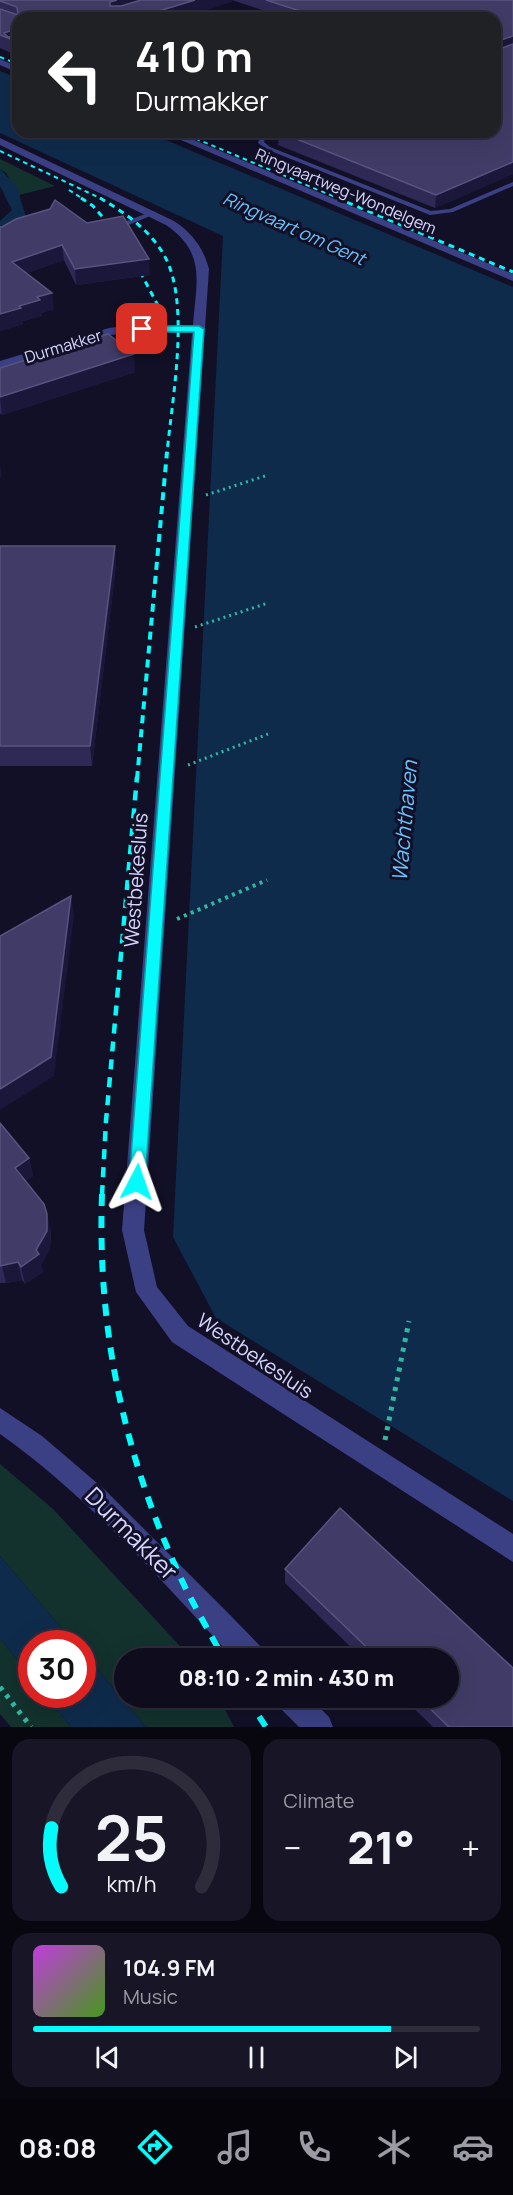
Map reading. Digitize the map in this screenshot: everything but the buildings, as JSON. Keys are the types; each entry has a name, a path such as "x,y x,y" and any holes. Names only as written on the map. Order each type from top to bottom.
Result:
{"street":[{"name":"Ringvaartweg-Wondelgem","path":"181,138 513,278"},
{"name":"Westbekesluis","path":"0,141 153,213 180,229 199,250 203,269 134,1230 147,1292 180,1334 513,1549"},
{"name":"Durmakker","path":"0,365 109,332 132,329 199,329"},
{"name":"Durmakker","path":"0,1420 36,1444 86,1489 186,1587 243,1648"},
{"path":"300,1708 319,1727"}],"lane":[{"path":"262,138 261,143 268,148 430,213 451,211 513,184"},
{"path":"123,224 153,213"}],"path":[{"path":"202,496 268,475"},
{"path":"190,629 268,603"},
{"path":"181,768 268,734"},
{"path":"173,920 267,880"},
{"path":"387,1437 409,1321"},
{"path":"0,1687 31,1727"}],"green space":[{"path":"0,159 55,186 19,195 6,173 0,169"},
{"path":"0,1464 53,1509 182,1648 114,1648 114,1689 96,1667 96,1630 63,1630 0,1556"},
{"path":"0,1638 18,1661 18,1708 56,1708 71,1727 11,1727 0,1714"},
{"path":"130,1708 224,1708 234,1727 146,1727"}],"water":[{"path":"0,71 12,76 12,138 161,138 513,287 513,1501 216,1318 173,1237 223,236 0,133"},
{"path":"0,169 20,190 26,218 0,231 0,221 12,210 0,186"},
{"path":"0,1556 63,1630 18,1630 18,1661 0,1638"},
{"path":"96,1667 114,1689 114,1708 130,1708 146,1727 71,1727 56,1708 96,1708"}],"railway":[{"path":"0,57 12,62"},
{"path":"194,138 340,199"},
{"path":"0,151 100,198"},
{"path":"69,190 83,199"},
{"path":"81,198 93,206 116,232"},
{"path":"100,198 144,230 164,255 172,275 177,298 178,351 167,453"},
{"path":"337,198 513,272"},
{"path":"135,262 163,315"},
{"path":"137,779 167,452"},
{"path":"102,1195 106,1121 137,777"},
{"path":"102,1195 104,1296 110,1346 131,1444 164,1540 185,1587 218,1648"},
{"path":"254,1708 266,1727"}],"route":[{"path":"137,1182 199,329 142,329"}],"water label":[{"name":"Ringvaart om Gent","path":"294,229"},
{"name":"Wachthaven","path":"405,821"}]}
